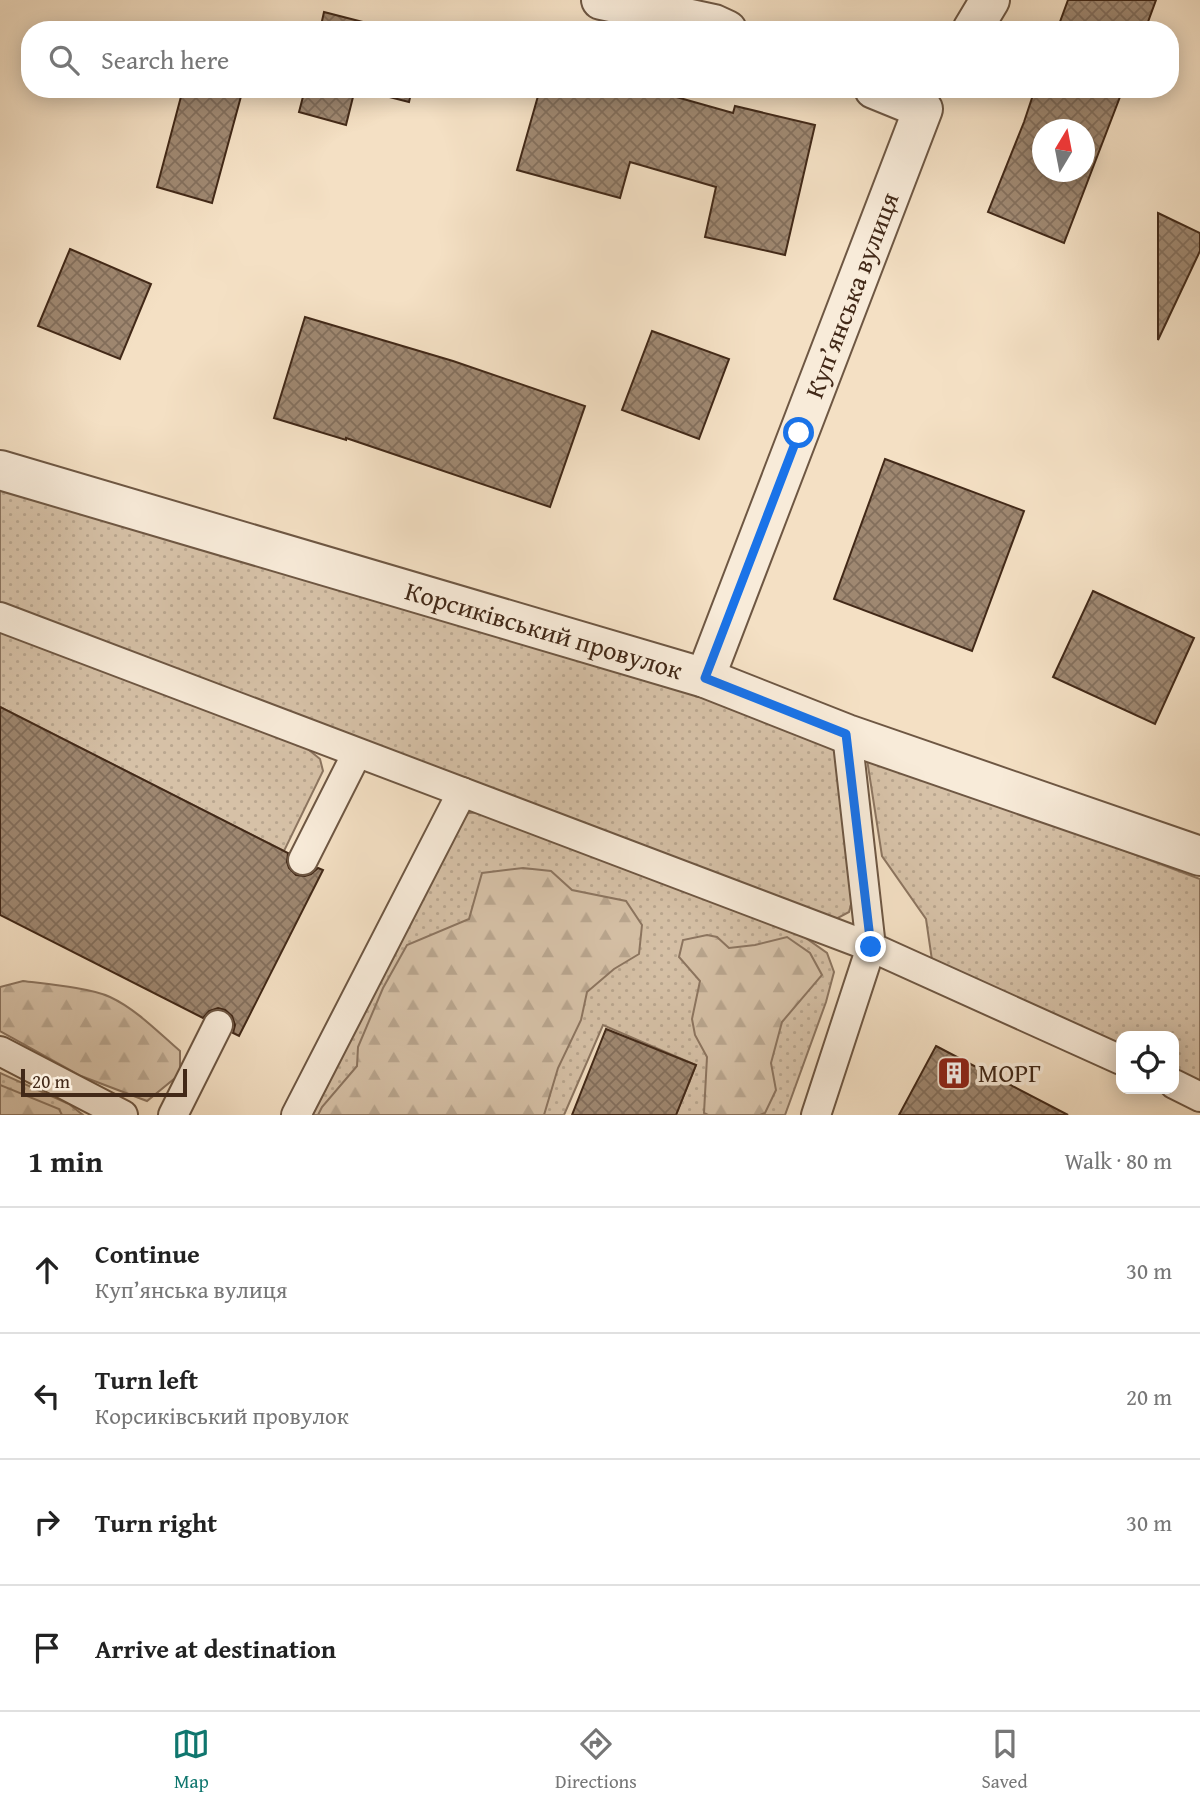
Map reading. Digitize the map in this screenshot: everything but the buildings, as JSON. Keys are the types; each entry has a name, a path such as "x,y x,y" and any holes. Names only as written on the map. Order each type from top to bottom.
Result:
{"street":[{"path":"601,0 700,21"},
{"path":"977,21 990,0"},
{"name":"Куп’янська вулиця","path":"705,678 930,99"},
{"name":"Корсиківський провулок","path":"0,470 705,678 846,734 1200,856"}],"lane":[{"path":"0,617 871,947 1116,1058"},
{"path":"816,1115 871,947 846,734"},
{"path":"303,860 357,752"},
{"path":"296,1115 463,792"},
{"path":"173,1115 218,1025"},
{"path":"0,1051 123,1115"},
{"path":"1179,1086 1200,1097"}],"green space":[{"path":"0,486 699,688 839,745 853,897 849,912 836,919 0,609"},
{"path":"0,628 298,741 320,759 323,771 284,851 0,707"},
{"path":"866,753 1200,879 1200,1092 1179,1082 1179,1031 1116,1031 1116,1053 933,967 926,919 882,856"},
{"path":"487,812 793,929 827,953 834,972 826,1002 785,1115 676,1115 696,1065 603,1025 564,1115 309,1115 448,843 468,813"},
{"path":"523,868 551,871 572,890 626,901 642,925 639,954 614,969 587,992 581,1020 558,1068 544,1115 318,1115 357,1066 358,1047 383,988 407,945 469,919 482,873"},
{"path":"707,935 717,937 729,948 787,937 810,953 822,975 782,1022 771,1063 776,1090 765,1113 760,1115 704,1113 707,1057 695,1035 692,1019 700,981 679,957 683,940"},
{"path":"23,981 92,991 120,1002 180,1051 180,1074 147,1101 81,1076 0,1031 0,987"},
{"path":"0,1073 69,1104 83,1115 0,1115"},
{"path":"0,1085 59,1109 62,1115 0,1115"}],"place":[{"name":"МОРГ","path":"954,1073"}],"route":[{"path":"799,433 705,678 846,734 871,947"}]}
